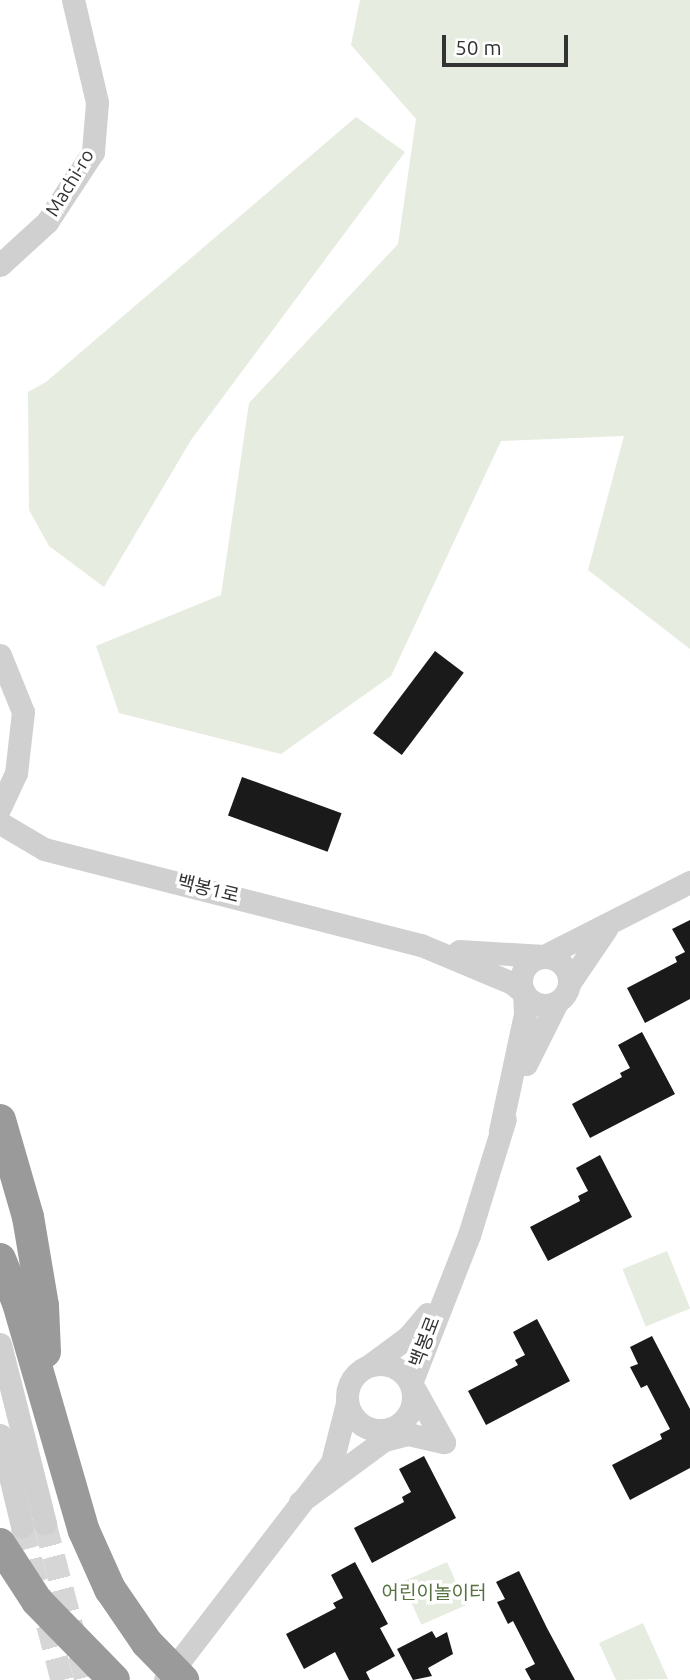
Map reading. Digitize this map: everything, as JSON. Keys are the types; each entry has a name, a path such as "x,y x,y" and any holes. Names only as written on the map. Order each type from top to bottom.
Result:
{"highway":[{"path":"0,1121 28,1217 43,1306 48,1402"},
{"path":"0,1259 18,1303 97,1562 146,1643 183,1680"},
{"path":"11,1535 37,1601 114,1680"}],"street":[{"name":"Machi-ro","path":"0,265 47,222 93,152 97,102 73,0"},
{"path":"0,655 23,712 16,773 0,807"},
{"name":"백봉1로","path":"0,823 44,849 421,945 504,978 524,993"},
{"name":"백봉로","path":"544,956 690,882"},
{"name":"백봉로","path":"300,1502 384,1440 408,1434 444,1442 411,1383 426,1335 452,1281 500,1131 539,1032 610,924"},
{"name":"백봉1로","path":"421,945 544,956"},
{"path":"544,956 559,961 563,992 535,1003 524,993 524,970 544,956"},
{"name":"백봉로","path":"500,1131 524,1022 524,993"},
{"name":"백봉로","path":"370,1365 419,1325 452,1281"},
{"path":"0,1344 45,1523"},
{"path":"370,1365 396,1368 411,1383 409,1414 392,1429 380,1431 359,1423 347,1403 350,1382 370,1365"},
{"name":"백봉로","path":"165,1680 332,1462 347,1403"},
{"name":"백봉로","path":"300,1502 380,1431"},
{"path":"0,1435 11,1535"}],"green space":[{"path":"360,0 690,0 690,649 588,570 624,436 501,441 391,676 281,754 119,713 96,646 221,595 249,403 398,244 416,119 351,45"},
{"path":"356,117 405,152 191,440 104,587 49,546 29,510 28,392 46,382"},
{"path":"667,1251 690,1309 646,1326 622,1269"},
{"name":"어린이놀이터","path":"447,1562 466,1605 421,1625 402,1582"},
{"path":"643,1623 668,1679 616,1680 599,1643"}],"building":[{"path":"435,651 464,673 402,755 373,733"},
{"path":"242,777 342,813 328,852 228,816"},
{"path":"690,920 690,999 645,1023 627,988 677,962 675,957 685,952 672,929"},
{"path":"642,1032 675,1094 590,1138 572,1104 622,1077 620,1073 630,1068 618,1045"},
{"path":"600,1155 632,1217 548,1261 530,1227 580,1201 578,1196 588,1191 576,1168"},
{"path":"537,1319 570,1381 486,1425 468,1391 518,1365 515,1360 525,1355 513,1332"},
{"path":"652,1336 690,1409 690,1468 630,1500 612,1465 662,1439 660,1434 670,1429 647,1385 641,1388 630,1367 638,1364 630,1347"},
{"path":"424,1456 456,1518 372,1563 354,1528 404,1502 402,1497 411,1492 399,1469"},
{"path":"355,1562 388,1624 380,1628 395,1656 366,1672 370,1680 349,1680 335,1652 304,1669 286,1634 336,1608 333,1603 343,1598 331,1575"},
{"path":"519,1571 575,1680 531,1680 525,1669 535,1664 513,1621 508,1624 497,1602 505,1599 496,1582"},
{"path":"432,1631 436,1638 447,1632 453,1654 428,1668 432,1676 413,1680 397,1649"}],"tunnel":[{"path":"45,1523 86,1680"},
{"path":"22,1526 62,1680"}]}
